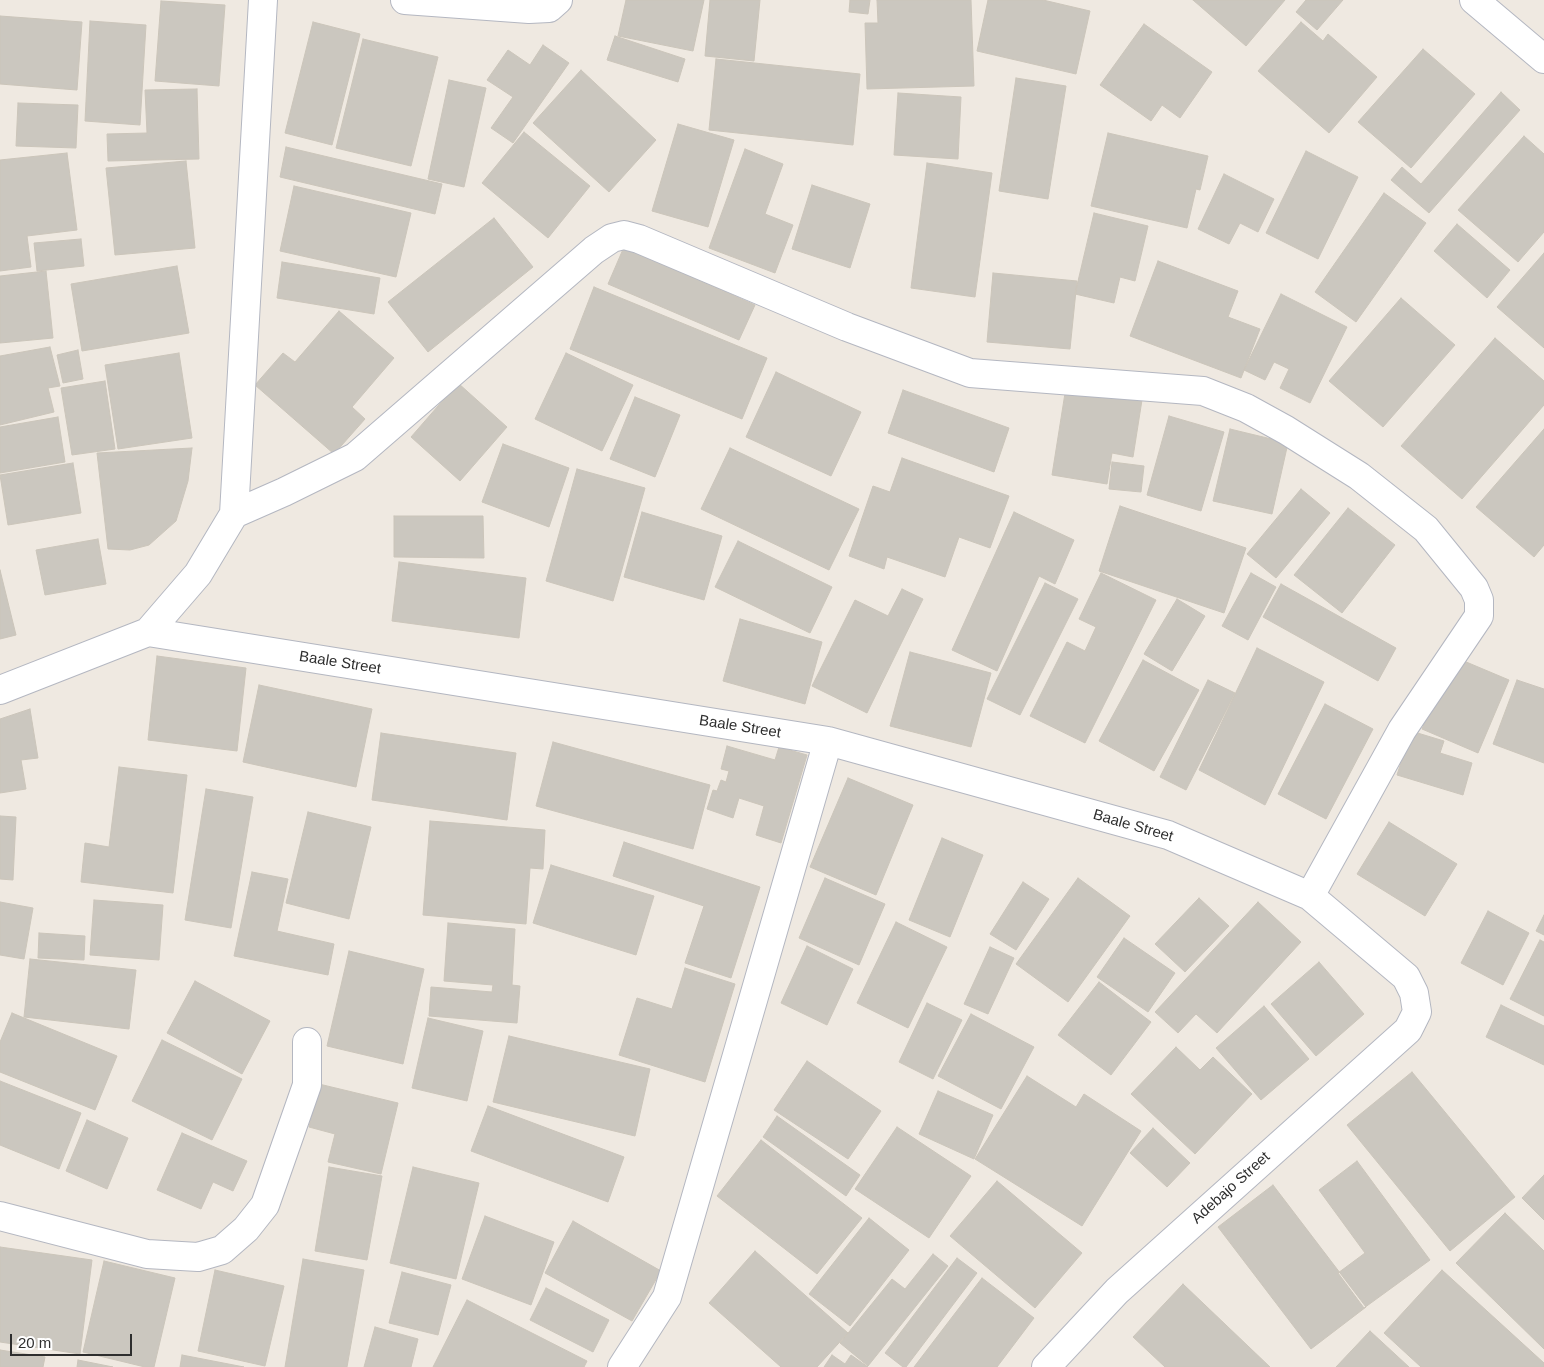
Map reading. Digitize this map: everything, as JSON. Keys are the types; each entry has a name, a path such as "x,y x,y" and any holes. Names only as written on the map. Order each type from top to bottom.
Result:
{"street":[{"path":"0,690 148,632 198,574 234,514 263,0"},
{"path":"406,0 528,9 549,8 558,0"},
{"path":"1474,0 1544,59"},
{"path":"234,514 355,457 594,250 612,238 624,236 639,240 847,327 970,373 1203,391 1246,408 1286,430 1359,476 1426,529 1474,588 1479,600 1479,616 1402,730 1310,896"},
{"name":"Baale Street","path":"148,632 828,741 1168,835 1310,896 1406,977 1414,993 1417,1012"},
{"path":"622,1367 667,1297 828,741"},
{"name":"Adebajo Street","path":"1046,1367 1117,1291 1408,1030 1417,1012"},
{"path":"0,1216 146,1254 198,1257 222,1250 246,1229 264,1205 307,1085 307,1042"}],"building":[{"path":"626,0 704,0 693,51 618,36"},
{"path":"710,0 760,0 754,61 705,56"},
{"path":"850,0 870,0 868,14 849,12"},
{"path":"877,0 971,0 974,86 867,89 865,23 878,23"},
{"path":"988,0 1043,0 1090,11 1076,74 977,51"},
{"path":"1193,0 1285,0 1246,46"},
{"path":"1306,0 1343,0 1317,30 1296,12"},
{"path":"161,1 225,5 219,86 155,81"},
{"path":"0,16 82,22 77,90 0,84"},
{"path":"90,21 146,25 140,125 85,121"},
{"path":"313,22 360,34 332,145 285,133"},
{"path":"1301,22 1323,41 1328,34 1377,77 1329,133 1258,71"},
{"path":"1144,24 1212,72 1180,118 1162,105 1151,121 1100,85"},
{"path":"615,36 685,59 678,82 607,60"},
{"path":"363,39 438,57 411,166 336,148"},
{"path":"543,45 569,63 513,143 491,128 513,97 487,80 508,50 530,65"},
{"path":"1423,49 1475,94 1411,168 1358,122"},
{"path":"716,59 860,74 853,145 709,130"},
{"path":"581,70 656,140 609,192 533,123"},
{"path":"1016,78 1066,86 1048,199 999,191"},
{"path":"449,80 486,88 464,187 428,179"},
{"path":"197,89 199,159 108,161 107,134 147,133 145,90"},
{"path":"1501,92 1520,110 1429,213 1391,180 1402,167 1421,184"},
{"path":"898,93 961,97 958,159 894,155"},
{"path":"18,103 78,105 76,148 16,146"},
{"path":"678,124 734,140 708,227 652,211"},
{"path":"524,132 590,186 548,238 482,183"},
{"path":"1108,133 1208,156 1200,190 1196,189 1187,228 1091,206"},
{"path":"1524,136 1544,154 1544,232 1518,262 1458,210"},
{"path":"286,147 442,184 435,214 280,177"},
{"path":"745,149 783,164 765,214 793,225 775,273 709,248"},
{"path":"1306,151 1358,177 1318,259 1266,233"},
{"path":"67,153 77,230 27,236 31,267 0,271 0,160"},
{"path":"186,161 195,248 115,255 106,168"},
{"path":"927,163 992,173 975,297 911,288"},
{"path":"1224,174 1274,199 1258,232 1240,223 1229,244 1198,229"},
{"path":"812,185 870,204 850,268 792,249"},
{"path":"294,186 411,213 396,277 280,251"},
{"path":"1384,193 1426,223 1356,322 1315,292"},
{"path":"1094,213 1148,226 1135,281 1120,277 1114,303 1075,294"},
{"path":"494,218 533,267 428,352 388,302"},
{"path":"1457,224 1510,270 1487,298 1434,251"},
{"path":"81,239 84,266 37,271 34,243"},
{"path":"624,247 755,305 739,340 608,284"},
{"path":"1544,253 1544,348 1497,307"},
{"path":"1158,261 1238,291 1228,317 1260,329 1241,378 1130,336"},
{"path":"282,262 380,278 374,314 277,298"},
{"path":"177,266 189,333 82,351 71,284"},
{"path":"46,271 53,338 0,343 0,276"},
{"path":"993,273 1077,281 1070,349 987,342"},
{"path":"594,287 767,358 742,419 570,349"},
{"path":"1281,294 1347,327 1310,403 1280,388 1289,369 1274,362 1265,380 1244,370"},
{"path":"1401,298 1455,345 1383,427 1329,381"},
{"path":"339,311 394,358 352,407 365,419 334,454 255,385 283,353 295,362"},
{"path":"1495,338 1544,381 1544,405 1462,499 1401,446"},
{"path":"50,347 60,386 48,388 54,412 0,425 0,356"},
{"path":"78,350 83,379 63,383 57,355"},
{"path":"179,353 192,438 118,449 105,365"},
{"path":"566,353 633,385 602,451 535,419"},
{"path":"776,372 861,412 831,476 746,437"},
{"path":"105,381 115,449 72,455 61,388"},
{"path":"458,383 507,427 460,481 411,437"},
{"path":"1066,387 1142,400 1133,457 1112,453 1107,484 1052,475"},
{"path":"903,390 1009,428 994,472 888,433"},
{"path":"635,397 680,415 655,477 610,459"},
{"path":"1169,416 1224,432 1201,511 1147,495"},
{"path":"58,417 65,462 0,473 0,427"},
{"path":"1230,429 1288,443 1272,514 1213,501"},
{"path":"1544,429 1544,545 1534,557 1476,507"},
{"path":"503,444 569,468 549,527 482,502"},
{"path":"192,448 188,481 176,521 149,545 130,550 108,549 97,453"},
{"path":"730,448 859,509 829,570 701,509"},
{"path":"902,458 1009,496 990,548 959,537 945,577 887,557 884,569 849,556 873,486 890,492"},
{"path":"1112,462 1144,466 1141,492 1109,489"},
{"path":"73,463 81,513 8,525 0,475"},
{"path":"577,469 645,488 613,601 546,581"},
{"path":"1301,489 1330,513 1276,578 1247,554"},
{"path":"1120,506 1246,548 1224,613 1099,571"},
{"path":"1348,508 1395,545 1342,613 1294,575"},
{"path":"642,512 722,536 704,600 624,577"},
{"path":"1014,512 1074,540 1055,584 1039,576 997,671 952,650"},
{"path":"394,516 483,516 484,558 394,557"},
{"path":"98,539 106,584 45,595 36,550"},
{"path":"738,541 832,587 810,633 715,587"},
{"path":"399,562 526,578 519,638 392,621"},
{"path":"0,570 16,635 0,639"},
{"path":"1101,573 1156,600 1085,743 1030,716 1067,642 1085,651 1096,627 1079,619"},
{"path":"1251,573 1276,587 1248,640 1222,626"},
{"path":"1045,583 1078,599 1020,715 987,699"},
{"path":"1281,584 1396,648 1378,681 1263,617"},
{"path":"902,589 923,599 867,713 812,686 855,600 888,616"},
{"path":"1177,599 1205,616 1172,671 1144,654"},
{"path":"740,619 822,642 805,704 723,681"},
{"path":"1257,648 1324,682 1265,805 1199,770"},
{"path":"910,652 991,673 971,747 890,726"},
{"path":"157,656 246,668 237,751 148,740"},
{"path":"1452,656 1509,680 1478,753 1422,729"},
{"path":"1143,660 1199,690 1154,771 1099,741"},
{"path":"1208,680 1235,693 1186,790 1160,777"},
{"path":"1517,680 1544,689 1544,763 1493,744"},
{"path":"259,685 372,709 356,787 243,762"},
{"path":"1325,704 1373,729 1326,819 1278,794"},
{"path":"30,709 38,758 21,760 26,789 0,793 0,719"},
{"path":"1411,731 1444,741 1440,753 1472,763 1463,795 1397,775"},
{"path":"381,733 516,753 507,820 372,800"},
{"path":"553,742 710,785 693,849 536,806"},
{"path":"727,746 775,760 779,747 807,755 781,843 756,835 764,806 739,798 733,818 707,809 713,790 717,791 721,780 726,782 729,771 721,769"},
{"path":"119,767 187,775 173,893 81,882 85,843 109,847"},
{"path":"848,778 913,805 876,895 810,867"},
{"path":"206,789 253,797 231,928 185,920"},
{"path":"308,812 371,827 349,919 286,903"},
{"path":"0,816 16,817 13,880 0,879"},
{"path":"430,821 545,830 543,869 530,868 526,924 423,915"},
{"path":"1389,822 1457,864 1425,916 1357,874"},
{"path":"942,838 983,855 950,937 909,920"},
{"path":"624,842 760,887 731,978 685,963 704,906 613,876"},
{"path":"551,865 654,896 636,955 533,923"},
{"path":"252,872 288,879 277,931 334,944 328,975 234,956"},
{"path":"825,878 885,904 859,965 799,938"},
{"path":"1078,878 1130,916 1068,1002 1016,964"},
{"path":"1023,882 1049,899 1016,950 990,934"},
{"path":"1199,898 1229,926 1185,972 1155,944"},
{"path":"94,900 163,905 159,960 90,955"},
{"path":"0,902 33,908 24,959 0,955"},
{"path":"1258,902 1301,942 1217,1033 1196,1014 1178,1033 1155,1012"},
{"path":"1488,911 1529,933 1503,985 1461,963"},
{"path":"1544,915 1544,935 1536,931"},
{"path":"896,922 947,947 908,1028 857,1003"},
{"path":"448,923 515,929 512,985 520,986 517,1023 429,1016 431,987 492,992 493,985 444,981"},
{"path":"39,933 85,936 84,960 38,958"},
{"path":"1124,938 1175,973 1148,1012 1097,977"},
{"path":"1540,940 1544,942 1544,1016 1510,999"},
{"path":"807,946 853,969 827,1025 781,1003"},
{"path":"990,947 1014,958 988,1014 964,1004"},
{"path":"349,951 424,969 403,1064 327,1046"},
{"path":"30,959 136,970 129,1029 24,1017"},
{"path":"1319,962 1364,1014 1316,1056 1271,1004"},
{"path":"685,968 735,984 705,1082 619,1055 637,998 672,1009"},
{"path":"195,981 270,1021 242,1074 167,1033"},
{"path":"1099,982 1151,1022 1111,1075 1058,1035"},
{"path":"927,1003 962,1020 933,1079 899,1062"},
{"path":"1501,1005 1544,1026 1544,1065 1486,1037"},
{"path":"1264,1006 1309,1059 1261,1100 1216,1048"},
{"path":"12,1013 117,1056 95,1110 0,1072 0,1042"},
{"path":"971,1014 1034,1047 1001,1109 938,1076"},
{"path":"428,1018 483,1031 467,1101 412,1088"},
{"path":"509,1036 650,1069 635,1136 493,1102"},
{"path":"162,1040 242,1079 212,1140 132,1101"},
{"path":"1176,1047 1200,1070 1213,1057 1252,1094 1195,1154 1131,1094"},
{"path":"807,1061 881,1111 848,1159 774,1110"},
{"path":"1412,1072 1515,1197 1450,1251 1347,1125"},
{"path":"1027,1076 1076,1107 1084,1094 1141,1131 1082,1226 975,1159"},
{"path":"0,1081 81,1113 59,1169 0,1145"},
{"path":"319,1084 398,1103 381,1174 328,1162 335,1134 309,1127"},
{"path":"938,1091 993,1115 974,1159 919,1134"},
{"path":"488,1106 624,1157 608,1202 471,1151"},
{"path":"777,1116 860,1175 846,1196 763,1137"},
{"path":"87,1120 128,1138 107,1189 66,1171"},
{"path":"897,1127 971,1176 929,1238 855,1189"},
{"path":"1153,1128 1190,1163 1167,1187 1130,1153"},
{"path":"182,1133 247,1161 233,1191 213,1182 201,1209 157,1190"},
{"path":"761,1140 862,1218 817,1274 717,1196"},
{"path":"1357,1161 1430,1260 1364,1308 1338,1273 1365,1253 1319,1190"},
{"path":"329,1167 382,1176 367,1260 315,1251"},
{"path":"413,1167 479,1183 456,1279 390,1263"},
{"path":"1544,1175 1544,1220 1522,1198"},
{"path":"997,1181 1082,1253 1035,1308 950,1236"},
{"path":"1273,1185 1366,1307 1311,1349 1218,1227"},
{"path":"1505,1213 1544,1251 1544,1349 1456,1263"},
{"path":"485,1216 554,1242 531,1305 462,1279"},
{"path":"869,1218 909,1250 850,1326 809,1294"},
{"path":"573,1221 661,1271 632,1321 545,1273"},
{"path":"0,1247 92,1260 80,1354 0,1342"},
{"path":"755,1251 848,1333 817,1367 781,1367 709,1303"},
{"path":"933,1254 948,1266 868,1366 840,1343 892,1279 905,1289"},
{"path":"957,1258 977,1273 906,1367 903,1367 885,1353"},
{"path":"303,1259 364,1270 347,1367 285,1367"},
{"path":"104,1261 175,1278 154,1367 145,1367 83,1352"},
{"path":"215,1270 284,1286 265,1366 198,1351"},
{"path":"1442,1270 1544,1363 1544,1367 1421,1367 1384,1333"},
{"path":"402,1272 451,1285 438,1335 389,1323"},
{"path":"982,1278 1034,1318 997,1367 914,1367"},
{"path":"1183,1284 1270,1367 1165,1367 1133,1337"},
{"path":"546,1288 609,1320 593,1352 530,1320"},
{"path":"467,1300 587,1361 584,1367 433,1367"},
{"path":"375,1327 418,1339 411,1367 364,1367"},
{"path":"1370,1331 1409,1367 1336,1367"},
{"path":"0,1350 45,1357 43,1367 0,1367"},
{"path":"182,1355 244,1367 180,1367"},
{"path":"832,1355 845,1364 851,1355 868,1367 824,1367"},
{"path":"78,1360 113,1367 77,1367"}]}
